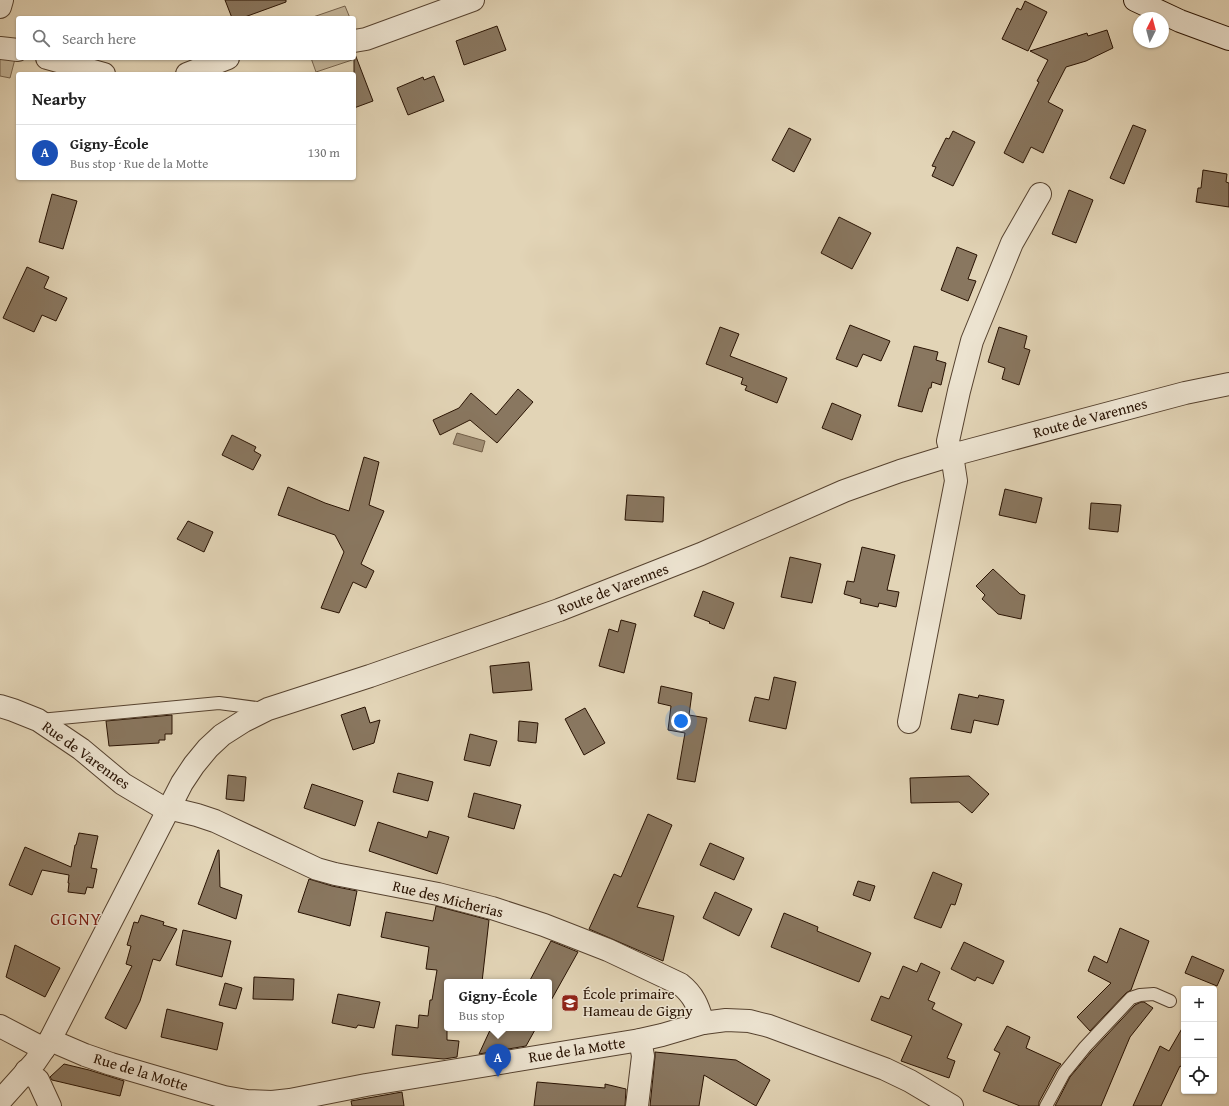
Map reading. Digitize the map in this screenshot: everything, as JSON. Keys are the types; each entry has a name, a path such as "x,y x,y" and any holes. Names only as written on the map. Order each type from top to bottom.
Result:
{"street":[{"path":"0,7 2,0"},
{"path":"356,41 366,39 473,0"},
{"path":"1135,0 1180,21 1229,39"},
{"path":"0,48 16,50"},
{"path":"54,60 97,72"},
{"path":"192,72 223,60"},
{"path":"909,722 956,481 948,441 959,391 972,341 1012,243 1040,194"},
{"name":"Route de Varennes","path":"0,1101 35,1062 47,1044 182,783 208,748 222,735 244,721 268,709 370,676 559,610 701,554 844,491 900,471 952,455 1185,393 1229,384"},
{"name":"Rue de Varennes","path":"0,706 38,720 81,749 123,784 160,806 169,808"},
{"name":"Rue des Micherias","path":"169,808 215,821 317,869 335,874 438,894 492,908 544,925 608,950 680,984 690,991 700,1012 703,1023"},
{"name":"Rue de la Motte","path":"0,1026 47,1044 224,1097 247,1101 272,1102 290,1100 318,1102 374,1084 662,1036 703,1023 726,1020 748,1021 769,1026 885,1069 910,1081 952,1106"},
{"path":"637,1106 643,1056 640,1040"},
{"path":"26,1071 38,1080 50,1106"}],"lane":[{"path":"38,720 219,703 268,709"},
{"path":"1046,1106 1064,1073 1085,1047 1131,998 1140,995 1154,994 1170,1001"}],"shaded area":[{"path":"345,6 349,16 316,16"},
{"path":"0,58 15,59 10,78 0,76"},
{"path":"312,60 352,60 316,72"},
{"path":"457,433 485,441 482,452 453,444"}],"building":[{"path":"225,0 286,0 286,2 248,16 231,16"},
{"path":"1025,1 1047,12 1028,51 1002,39 1017,8 1021,10"},
{"path":"497,26 506,50 464,65 456,41"},
{"path":"1107,30 1113,48 1086,61 1066,67 1048,102 1063,110 1043,153 1031,147 1023,163 1004,153 1039,82 1037,81 1048,60 1030,51 1087,33 1088,36"},
{"path":"356,57 373,101 356,107 356,72 354,72 354,60 356,60"},
{"path":"434,76 444,101 408,115 397,88 423,77 424,80"},
{"path":"1133,125 1146,130 1124,184 1110,178"},
{"path":"789,128 811,139 794,172 772,160"},
{"path":"953,131 975,142 953,186 932,176 936,167 932,166 946,138 949,139"},
{"path":"1203,170 1227,174 1226,182 1229,183 1229,207 1196,202 1198,188 1201,188"},
{"path":"1069,190 1093,200 1076,243 1052,234"},
{"path":"52,194 77,201 63,249 39,242"},
{"path":"839,217 871,233 852,269 821,253"},
{"path":"957,247 977,255 968,279 976,281 968,301 941,290"},
{"path":"27,267 49,277 44,288 67,298 56,321 42,315 34,332 3,318"},
{"path":"850,325 890,341 881,361 863,354 857,367 836,359"},
{"path":"720,327 739,334 730,356 787,378 777,403 745,390 747,386 741,384 743,378 706,364"},
{"path":"999,327 1027,336 1024,348 1030,350 1019,385 1002,379 1005,368 988,362"},
{"path":"914,346 938,352 936,360 946,363 941,385 932,382 922,412 898,406"},
{"path":"518,389 533,402 497,443 470,420 440,435 433,420 459,408 471,393 496,415"},
{"path":"832,403 861,415 852,440 822,428"},
{"path":"232,435 256,447 254,451 261,455 253,470 222,455"},
{"path":"364,457 379,462 369,505 384,511 361,564 374,571 366,588 353,582 339,613 321,608 344,552 335,535 278,515 288,487 325,503 349,511"},
{"path":"1005,489 1042,498 1036,523 999,515"},
{"path":"627,495 664,497 663,522 625,520"},
{"path":"1091,503 1121,505 1118,532 1089,529"},
{"path":"188,521 213,532 204,552 177,539"},
{"path":"862,547 895,555 887,590 899,592 896,607 879,603 878,607 860,603 861,599 844,594 847,581 854,582"},
{"path":"790,557 821,564 812,603 781,597"},
{"path":"993,569 1020,594 1025,595 1021,619 998,614 982,599 985,595 976,586"},
{"path":"703,591 734,603 724,629 694,616"},
{"path":"621,620 636,624 624,673 599,666 609,629 618,632"},
{"path":"529,662 532,690 493,693 490,666"},
{"path":"774,677 796,682 786,729 749,721 755,697 769,700"},
{"path":"661,686 692,693 689,715 707,718 695,782 677,779 685,733 668,730 671,706 658,703"},
{"path":"959,694 978,698 979,695 1004,700 998,725 974,720 971,733 951,729"},
{"path":"365,707 370,723 380,720 374,743 353,750 341,715"},
{"path":"585,708 605,743 584,755 565,719"},
{"path":"172,715 172,734 165,734 165,740 159,740 159,743 109,746 106,721"},
{"path":"519,721 538,723 536,743 518,741"},
{"path":"470,734 497,741 490,766 464,760"},
{"path":"398,773 433,782 428,801 393,792"},
{"path":"228,775 246,777 244,801 226,799"},
{"path":"969,776 989,794 972,813 959,802 911,803 910,778"},
{"path":"312,784 363,801 355,826 304,808"},
{"path":"474,793 521,805 514,829 468,817"},
{"path":"648,814 672,825 637,907 674,916 663,961 589,929 614,874 621,877"},
{"path":"378,822 427,838 429,831 449,837 437,874 369,851"},
{"path":"79,833 98,836 91,868 97,869 93,888 87,887 85,894 68,892 69,875 42,870 32,895 9,885 25,847 71,867"},
{"path":"710,843 744,858 734,880 700,865"},
{"path":"218,850 220,887 242,895 236,919 198,904"},
{"path":"933,872 962,884 955,905 951,904 941,928 914,918"},
{"path":"309,879 332,886 357,891 350,926 298,912"},
{"path":"858,881 875,886 870,901 853,895"},
{"path":"715,892 752,909 739,936 703,918"},
{"path":"436,906 489,920 482,979 444,979 444,1031 447,1031 447,1040 459,1041 457,1057 444,1059 392,1055 396,1025 418,1028 419,1015 428,1016 437,970 426,969 429,947 381,937 386,912 433,921"},
{"path":"784,913 818,927 817,931 871,953 859,982 771,947"},
{"path":"141,915 164,922 163,925 177,929 160,961 153,959 140,1001 126,1029 105,1018 132,966 126,964 131,946 127,945 134,922 138,923"},
{"path":"1120,928 1149,941 1131,990 1126,993 1090,1031 1077,1017 1111,983 1088,971 1094,956 1107,963"},
{"path":"183,930 231,941 222,977 176,965"},
{"path":"551,941 578,952 552,999 552,979 531,979"},
{"path":"964,942 1004,961 993,984 977,977 975,981 951,969"},
{"path":"15,945 60,968 45,997 6,977"},
{"path":"1192,956 1224,970 1217,986 1185,973"},
{"path":"921,963 940,972 928,1000 935,1003 932,1009 962,1024 947,1058 955,1061 949,1078 901,1061 912,1036 871,1020 881,996 889,999 903,966 917,972"},
{"path":"254,977 294,979 293,1000 253,999"},
{"path":"225,983 242,988 236,1009 219,1005"},
{"path":"338,994 380,1002 374,1028 358,1025 356,1028 332,1023"},
{"path":"1144,1002 1153,1008 1130,1037 1101,1106 1055,1106 1070,1077 1135,1005"},
{"path":"167,1009 223,1023 217,1050 161,1037"},
{"path":"1007,1026 1030,1037 1026,1048 1061,1064 1039,1102 1039,1106 1020,1106 983,1091 1000,1053 994,1050"},
{"path":"1181,1030 1181,1066 1161,1106 1133,1106 1160,1046 1169,1051"},
{"path":"490,1031 534,1031 526,1046 479,1054"},
{"path":"655,1052 736,1060 770,1080 756,1106 704,1075 699,1106 650,1106"},
{"path":"64,1064 124,1081 120,1096 52,1080 50,1077"},
{"path":"537,1082 605,1088 605,1084 626,1089 625,1106 534,1106"},
{"path":"402,1092 404,1106 352,1106 351,1101"}],"place":[{"name":"École primaire Hameau de Gigny","path":"570,1003"},
{"name":"Gigny-École","path":"498,1077"}],"district":[{"name":"GIGNY","path":"76,919"}]}
